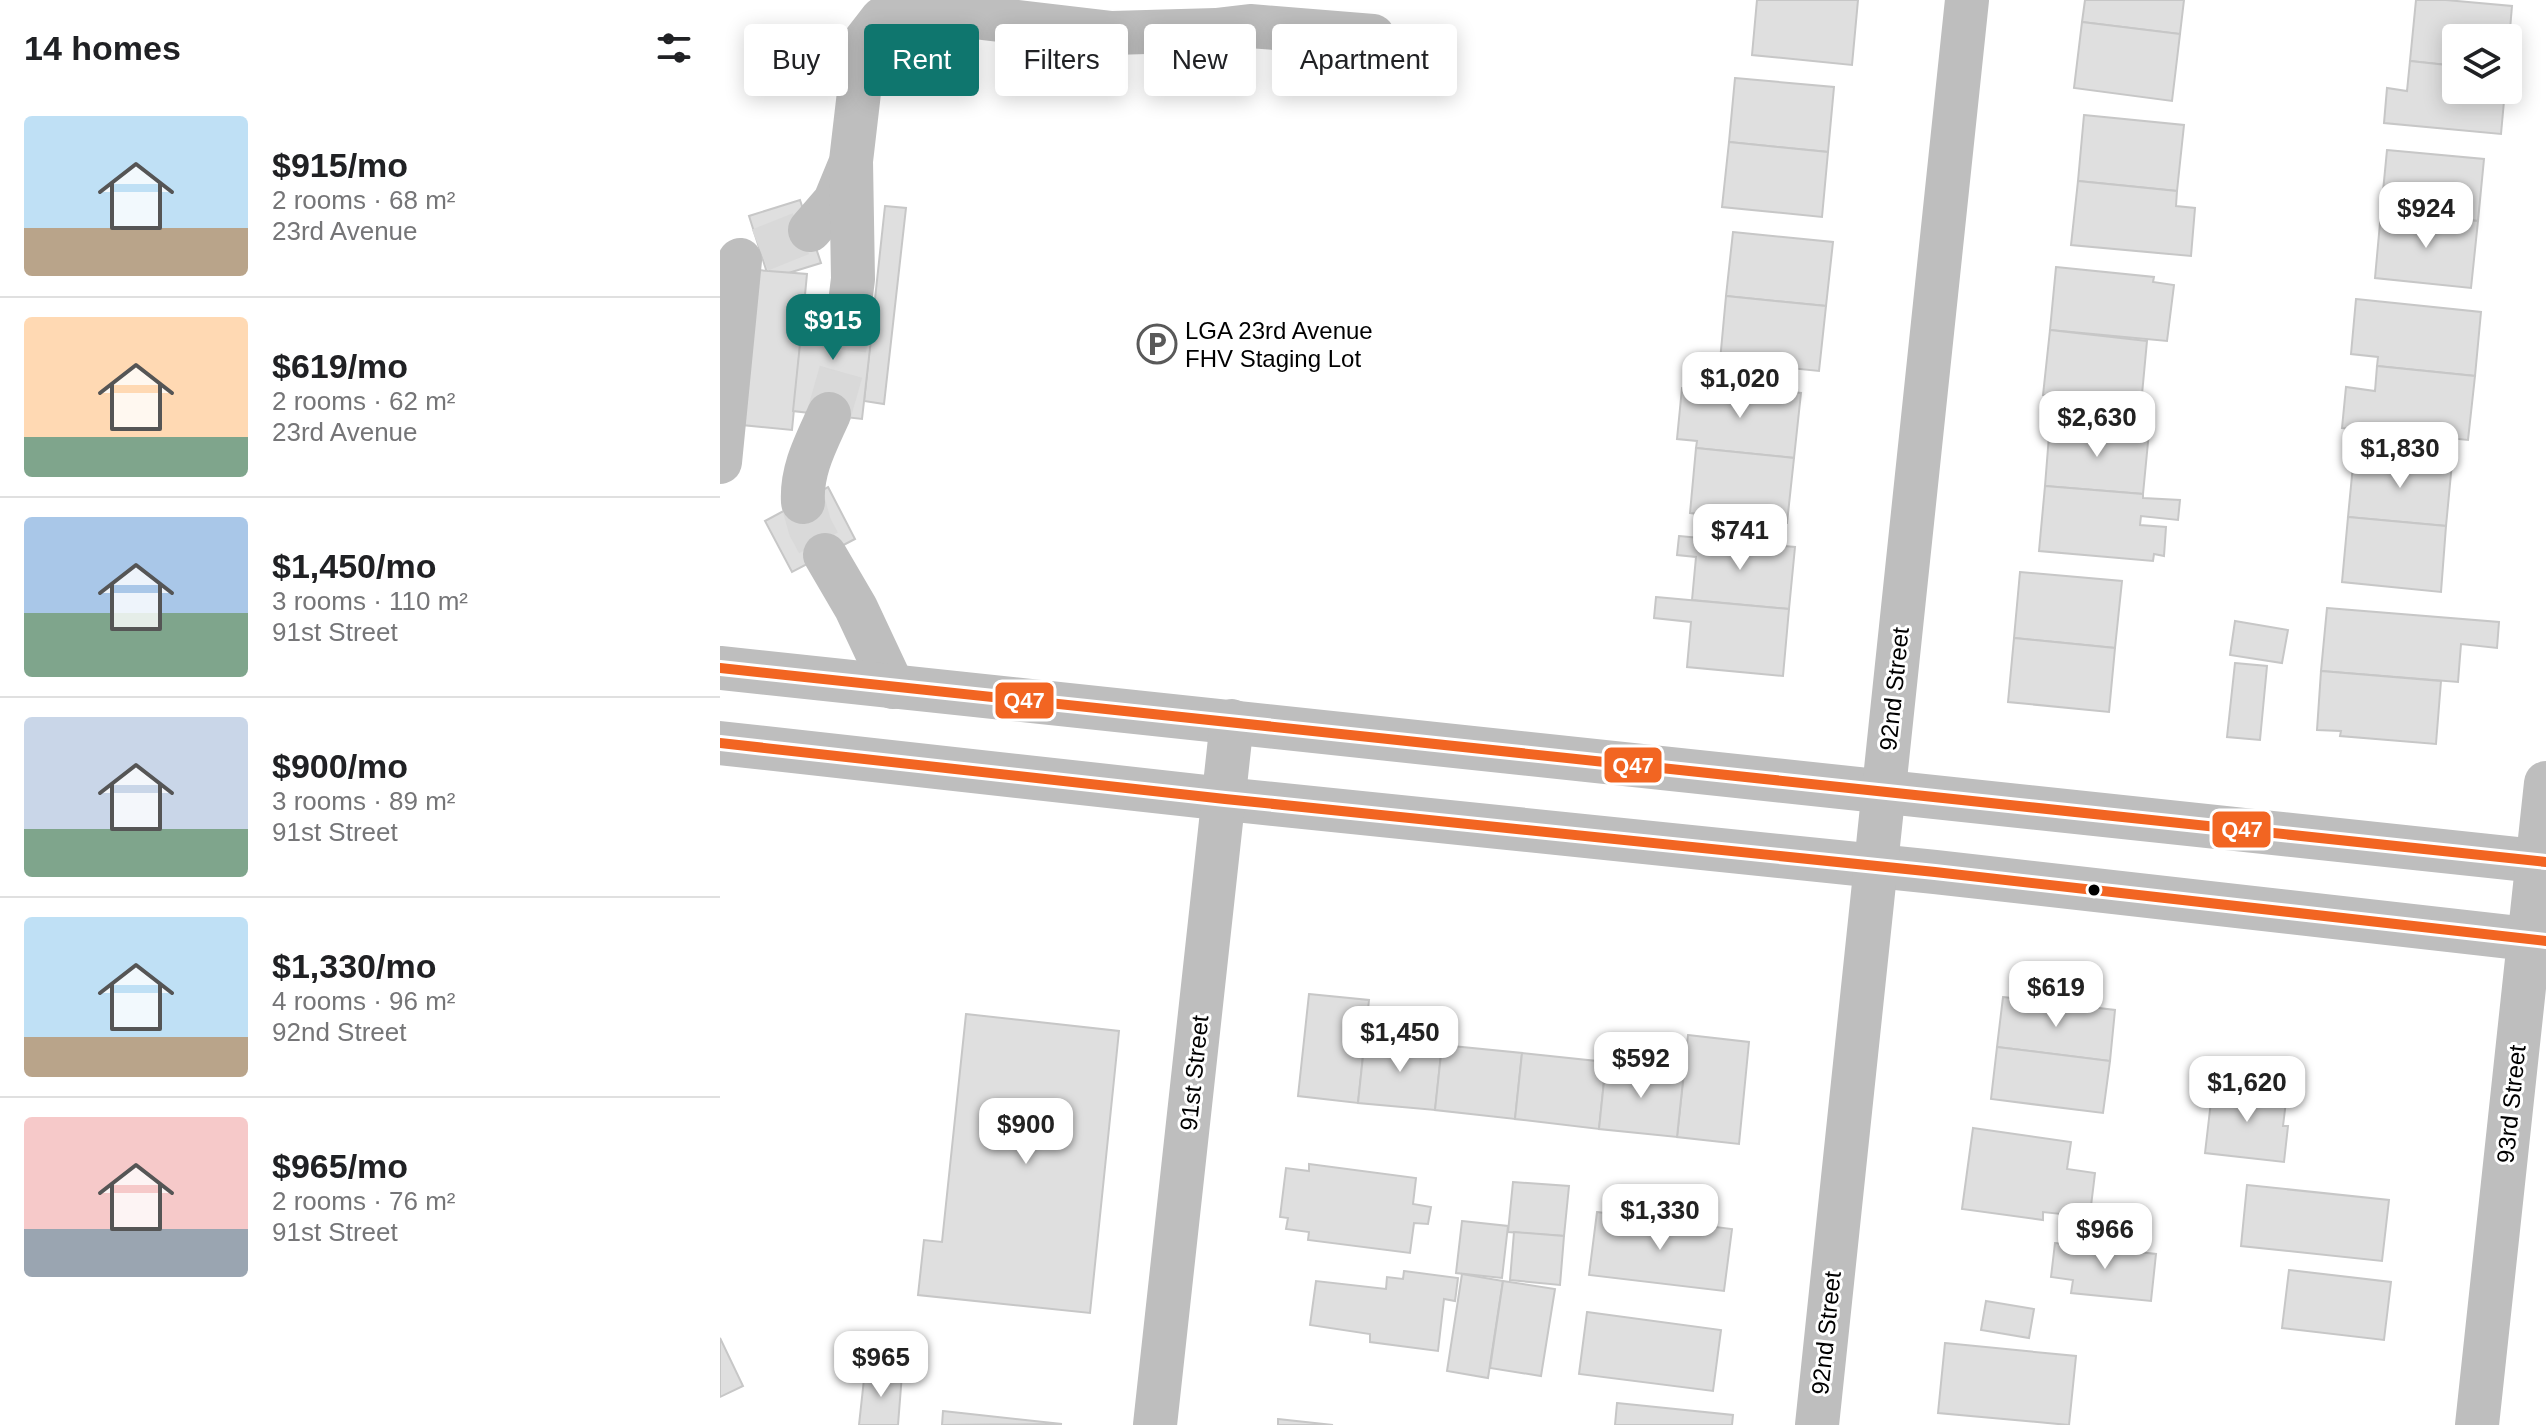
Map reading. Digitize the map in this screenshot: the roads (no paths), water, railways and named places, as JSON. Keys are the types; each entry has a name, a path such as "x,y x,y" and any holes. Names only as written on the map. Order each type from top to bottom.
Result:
{"street":[{"name":"92nd Street","path":"1817,1425 1967,0"},
{"path":"849,311 853,279 851,161 865,41 882,19 923,11 1112,33 1250,26 1272,28"},
{"path":"810,230 835,201 851,161"},
{"path":"720,462 740,260"},
{"path":"803,502 803,479 808,461 829,414"},
{"path":"825,555 856,608 893,687"},
{"path":"720,668 2542,862"},
{"name":"91st Street","path":"1155,1425 1232,721"},
{"path":"720,743 2537,940"},
{"name":"93rd Street","path":"2477,1425 2537,940 2546,783"}],"tunnel":[{"path":"760,250 810,230"},
{"path":"829,414 842,368 849,311"},
{"path":"803,502 810,527 825,555"}],"place":[{"name":"LGA 23rd Avenue FHV Staging Lot","path":"1157,344"}]}
